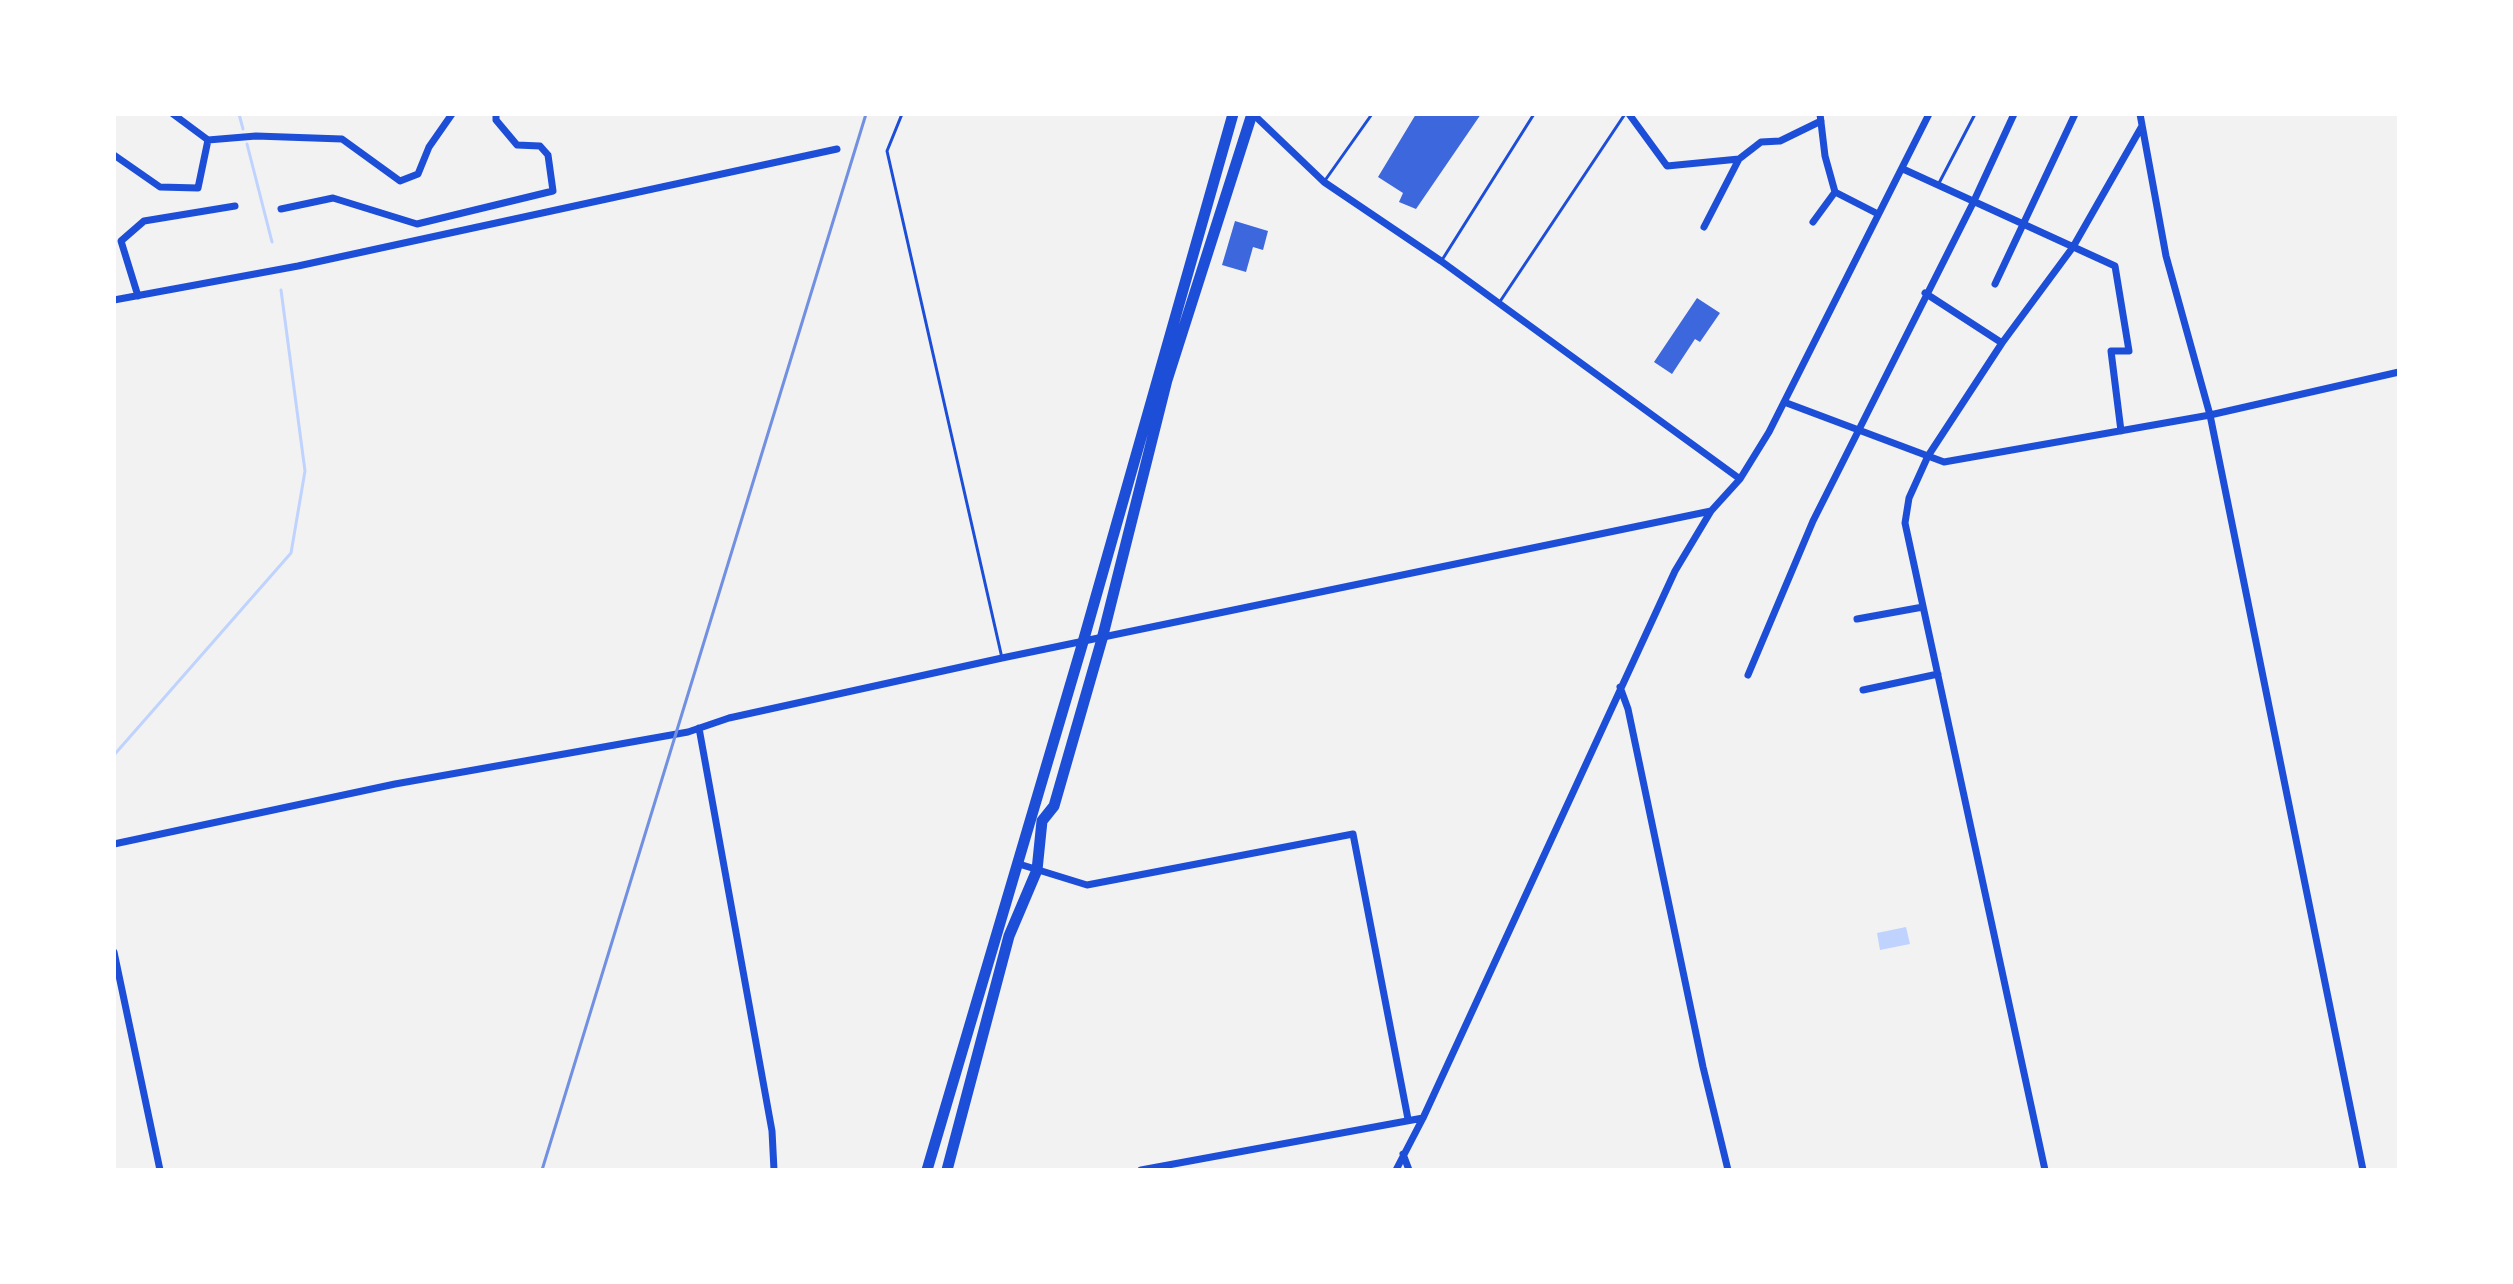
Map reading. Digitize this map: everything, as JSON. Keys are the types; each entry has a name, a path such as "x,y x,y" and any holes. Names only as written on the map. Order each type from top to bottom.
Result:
{"main road":[{"path":"927,1170 1019,864 1233,114"},
{"path":"947,1170 1009,936 1037,870 1042,821 1054,806 1102,639 1167,380 1253,114"}],"street":[{"path":"173,114 208,140 256,136 342,139 400,181 418,174 435,137 452,114"},
{"path":"281,209 333,198 417,224 553,191 548,155 540,146 517,145 496,120 496,114"},
{"path":"1253,114 1324,182 1441,261 1740,479"},
{"path":"1627,114 1667,166 1739,159"},
{"path":"1396,1170 1423,1118 1675,571 1711,511 1740,479 1784,402 1929,114"},
{"path":"1748,675 1813,521 1925,293 1973,203 2014,114"},
{"path":"1995,284 2075,114"},
{"path":"2140,114 2166,256 2210,415 2363,1170"},
{"path":"1704,227 1739,159 1761,142 1780,141 1822,116 1825,156 1835,192 1878,214"},
{"path":"2045,1170 1905,523 1909,498 1928,456 2002,343 2073,247 2142,126"},
{"path":"114,155 160,187 198,188 208,140"},
{"path":"114,300 298,266 837,149"},
{"path":"1903,169 2115,266 2129,351 2111,351 2121,431"},
{"path":"1813,222 1835,192"},
{"path":"138,296 121,241 144,221 235,206"},
{"path":"1925,293 2002,343"},
{"path":"1784,402 1944,462 2210,415 2399,372"},
{"path":"114,844 395,784 699,728 729,718 1002,658 1711,511"},
{"path":"1857,619 1923,607"},
{"path":"1863,690 1938,674"},
{"path":"1620,687 1628,709 1703,1067 1728,1170"},
{"path":"699,728 772,1131 774,1170"},
{"path":"1019,864 1087,885 1353,834 1408,1119"},
{"path":"114,952 160,1170"},
{"path":"1141,1170 1423,1118"},
{"path":"1403,1154 1409,1170"}],"lane":[{"path":"902,114 887,151 1002,658"},
{"path":"1324,182 1372,114"},
{"path":"1441,261 1534,114"},
{"path":"1499,303 1627,114"},
{"path":"1937,187 1975,114"}],"water":[{"path":"1906,927 1910,944 1880,950 1877,933"}],"building":[{"path":"1416,114 1481,114 1416,209 1399,202 1403,193 1378,177"},
{"path":"1235,221 1268,231 1263,250 1253,247 1246,272 1222,265"},
{"path":"1697,298 1720,313 1700,342 1695,339 1672,374 1654,362"}],"waterway":[{"path":"239,114 243,129"},
{"path":"247,144 272,242"},
{"path":"114,755 291,553 305,471 281,290"}],"railway":[{"path":"542,1170 866,114"}]}
